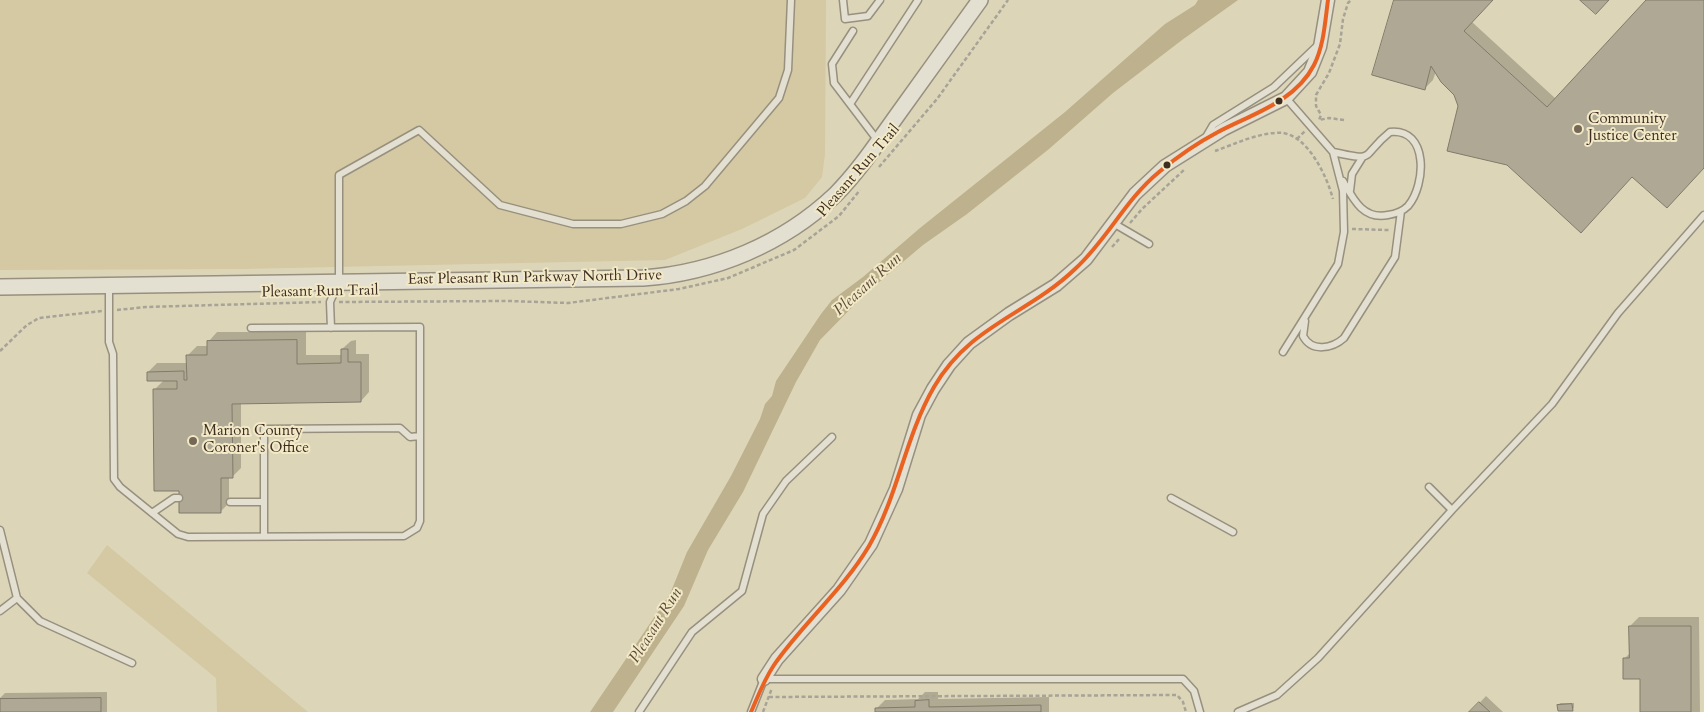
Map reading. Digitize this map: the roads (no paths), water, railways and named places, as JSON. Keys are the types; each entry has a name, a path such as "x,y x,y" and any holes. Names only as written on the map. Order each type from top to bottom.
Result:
{"street":[{"name":"East Pleasant Run Parkway North Drive","path":"0,287 643,278 700,269 722,263 759,247 798,224 834,195 858,170 879,142 980,0"},
{"path":"768,685 777,659 839,590 871,544 896,489 919,415 949,365 969,343 1063,279 1086,259 1135,194 1165,166 1206,148 1224,129 1286,98 1310,72 1321,42 1328,0"}],"lane":[{"path":"331,328 330,302 339,282 339,176 419,130 500,205 546,219 573,224 621,224 662,214 686,201 705,186 779,98 788,70 791,0"},
{"path":"843,0 845,19 868,16 880,0"},
{"path":"850,104 918,0"},
{"path":"853,31 832,64 834,82 879,142"},
{"path":"1206,148 1213,125 1274,87 1321,42"},
{"path":"1283,352 1338,264 1342,248 1344,212 1340,176 1333,152 1286,98"},
{"path":"1340,176 1350,193 1360,208 1374,216 1401,211 1413,199 1418,182 1420,160 1416,142 1405,132 1390,132 1367,156 1362,158 1352,174 1350,193"},
{"path":"1333,152 1362,158"},
{"path":"1307,313 1303,331 1306,342 1325,348 1333,346 1344,338 1395,257 1401,211"},
{"path":"1238,712 1277,694 1318,658 1452,510 1552,404 1618,313 1704,215"},
{"path":"1113,222 1149,244"},
{"path":"109,286 109,342 113,354 114,479 120,487 178,534 188,537 404,536 417,528 420,521 420,327 251,328"},
{"path":"264,536 264,430 400,428 410,437 420,436"},
{"path":"639,712 692,632 742,591 763,514 786,481 832,437"},
{"path":"1429,487 1452,510"},
{"path":"152,513 174,498 179,498"},
{"path":"1171,498 1233,532"},
{"path":"230,502 264,502"},
{"path":"0,530 17,598 40,621 132,662"},
{"path":"0,610 17,598"},
{"path":"751,712 768,685 1183,679 1194,691 1200,712"}],"water":[{"name":"Pleasant Run","path":"1198,0 1238,0 1113,93 1049,149 967,214 923,245 865,294 820,340 796,382 743,492 708,550 684,606 613,712 590,712 670,594 687,552 731,476 760,419 765,404 772,396 776,381 832,300 863,277 920,228 1065,112 1165,24 1195,5"}],"place":[{"name":"Community Justice Center","path":"1578,129"},
{"name":"Marion County Coroner's Office","path":"193,441"}]}
